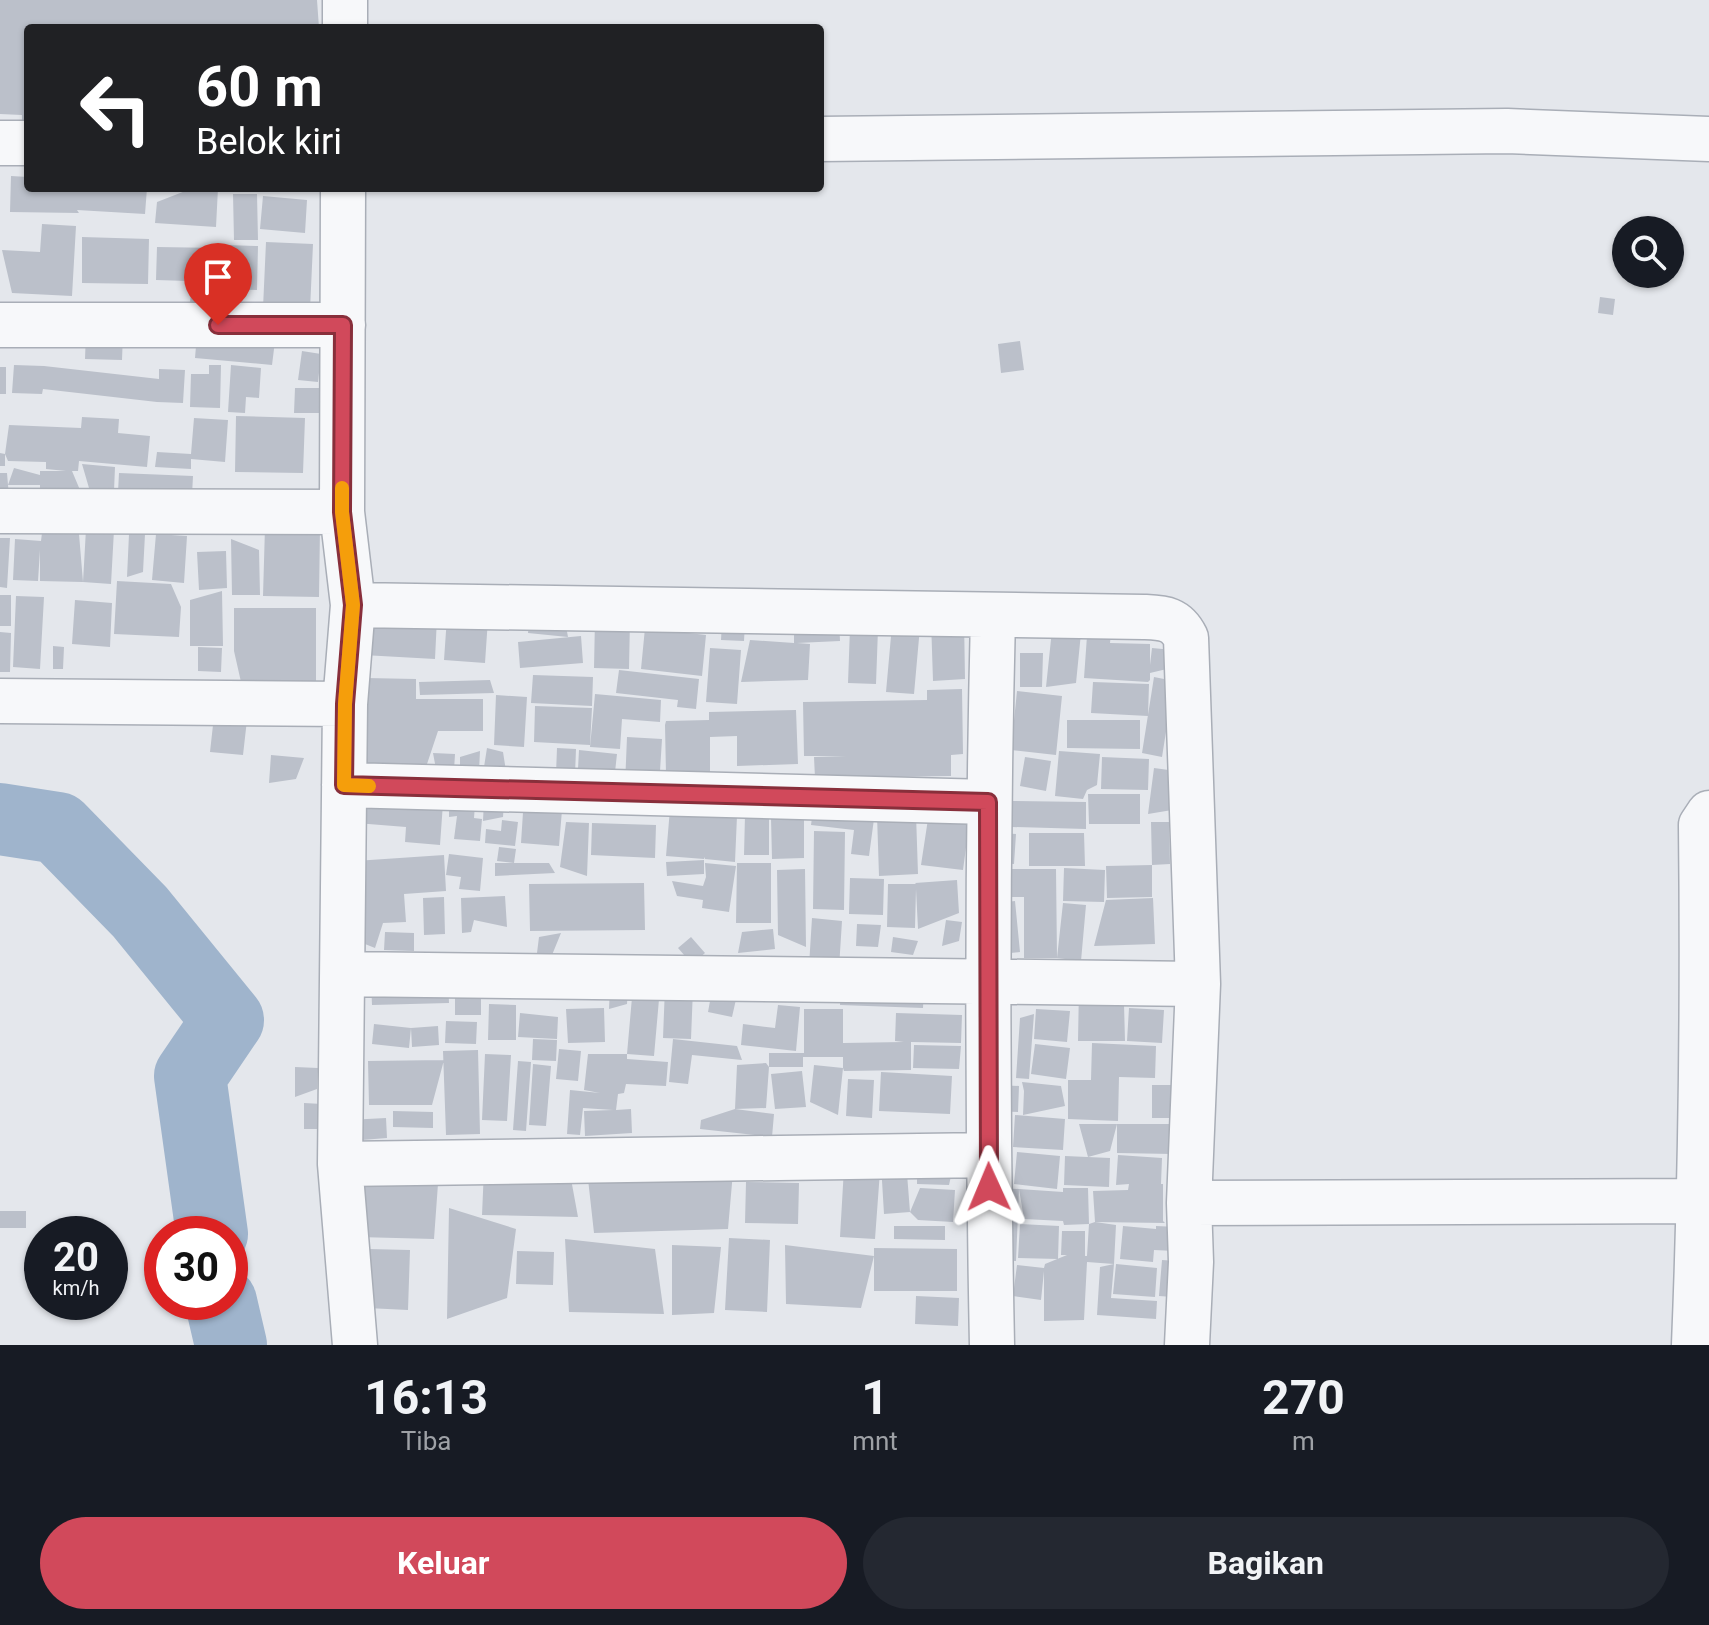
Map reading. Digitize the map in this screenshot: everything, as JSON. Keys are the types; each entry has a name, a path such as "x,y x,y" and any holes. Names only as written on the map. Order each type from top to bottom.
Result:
{"street":[{"path":"345,0 345,24"},
{"path":"824,139 1507,131 1709,139"},
{"path":"0,143 24,143"},
{"path":"343,192 342,512 353,605 345,704 340,1164 355,1345"},
{"path":"0,325 343,325"},
{"path":"0,511 342,512"},
{"path":"353,605 1144,617 1169,620 1180,626 1186,638 1198,984 1187,1345"},
{"path":"992,1345 988,802 993,616"},
{"path":"0,701 345,704"},
{"path":"344,785 988,802"},
{"path":"1699,1331 1699,1201 1705,1148 1706,974 1701,825 1709,813"},
{"path":"343,974 1198,984"},
{"path":"340,1164 989,1155"},
{"path":"1189,1203 1699,1201"}],"building":[{"path":"0,0 317,0 319,24 24,24 24,125 22,115 0,114"},
{"path":"11,176 24,177 24,192 147,192 145,214 77,210 79,213 10,212"},
{"path":"183,192 218,192 216,227 155,223 157,202"},
{"path":"233,194 257,194 258,240 234,240"},
{"path":"263,196 307,200 305,233 260,229"},
{"path":"42,224 76,226 72,296 12,293 2,250 40,252"},
{"path":"82,237 149,239 148,284 82,283"},
{"path":"266,242 313,244 310,310 263,308"},
{"path":"226,245 258,246 257,290 224,289"},
{"path":"157,247 220,248 219,282 156,280"},
{"path":"191,295 230,301 228,313 189,308"},
{"path":"1600,297 1615,299 1613,315 1598,313"},
{"path":"86,332 123,333 122,360 85,359"},
{"path":"197,334 275,341 272,365 195,358"},
{"path":"1020,341 1024,370 1001,373 998,344"},
{"path":"302,351 321,354 318,382 298,380"},
{"path":"14,365 159,379 159,369 185,370 183,403 43,389 42,394 12,393"},
{"path":"209,365 221,365 220,408 190,407 191,374 209,374"},
{"path":"231,365 261,368 259,398 246,397 245,413 228,412"},
{"path":"0,367 6,367 6,394 0,394"},
{"path":"295,388 321,388 321,413 294,413"},
{"path":"236,416 305,418 303,473 235,472"},
{"path":"82,417 119,419 118,433 150,436 147,467 79,461 78,471 72,471 80,490 40,494 40,485 8,485 14,468 40,475 40,471 66,471 46,469 46,462 8,461 5,454 9,425 81,428"},
{"path":"194,418 228,420 225,462 191,459 191,469 155,467 157,452 191,454"},
{"path":"0,453 5,454 5,466 0,466"},
{"path":"82,464 115,467 114,491 89,488"},
{"path":"0,473 7,473 9,495 0,495"},
{"path":"119,473 193,476 192,495 118,492"},
{"path":"265,527 320,528 319,597 263,596"},
{"path":"86,529 114,530 111,584 83,582"},
{"path":"42,533 79,534 83,582 40,581 40,550 38,581 13,580 15,539 41,541"},
{"path":"129,534 145,534 143,572 127,577"},
{"path":"156,534 187,536 184,583 152,580"},
{"path":"0,538 10,538 7,588 0,587"},
{"path":"231,539 259,550 260,595 232,595"},
{"path":"226,551 227,588 199,590 197,552"},
{"path":"117,581 171,584 181,607 179,637 114,634"},
{"path":"222,591 223,646 190,646 190,600"},
{"path":"0,595 11,595 11,626 0,626"},
{"path":"16,596 44,597 40,669 13,667"},
{"path":"75,600 112,603 110,647 72,644"},
{"path":"234,608 316,608 316,685 241,682 234,651"},
{"path":"530,612 564,615 568,637 528,633"},
{"path":"365,615 437,618 435,659 363,655"},
{"path":"447,617 488,619 485,663 444,660"},
{"path":"595,619 630,619 629,669 594,668"},
{"path":"964,619 965,679 933,681 931,620"},
{"path":"839,620 840,641 797,643 810,644 808,680 741,682 750,640 794,643 794,622"},
{"path":"722,622 745,623 744,641 721,640"},
{"path":"1088,622 1112,623 1110,643 1150,644 1150,665 1152,648 1173,650 1171,668 1150,673 1148,682 1084,678"},
{"path":"892,625 920,627 914,694 886,692"},
{"path":"645,628 706,635 702,676 641,669"},
{"path":"850,628 878,629 876,684 848,683"},
{"path":"1052,630 1081,633 1076,683 1046,687"},
{"path":"0,632 11,633 10,672 0,672"},
{"path":"581,636 583,663 520,668 518,642"},
{"path":"53,646 64,647 63,669 53,669"},
{"path":"198,647 222,648 221,672 198,671"},
{"path":"710,648 741,650 737,704 706,702"},
{"path":"1020,653 1043,653 1042,687 1020,687"},
{"path":"619,670 699,679 696,709 677,707 678,700 616,693"},
{"path":"533,675 593,677 592,706 531,703"},
{"path":"1154,677 1174,681 1162,757 1142,753"},
{"path":"366,678 416,679 416,699 483,699 483,731 438,731 427,764 366,764"},
{"path":"490,680 494,693 420,695 419,682"},
{"path":"1093,682 1149,684 1148,716 1091,713"},
{"path":"962,689 963,754 951,755 951,776 815,778 814,757 846,756 804,756 803,702 927,700 927,690"},
{"path":"1017,691 1062,696 1056,755 1011,750"},
{"path":"595,694 661,700 660,722 622,719 620,749 590,747"},
{"path":"496,695 527,697 524,747 494,745"},
{"path":"535,706 592,708 590,745 534,742"},
{"path":"215,707 248,711 243,755 210,752"},
{"path":"796,710 798,764 737,766 737,736 710,737 710,781 666,774 666,721 709,720 709,712"},
{"path":"1067,720 1140,720 1140,749 1067,748"},
{"path":"627,737 662,739 659,787 625,785"},
{"path":"487,748 503,752 506,771 484,767"},
{"path":"557,748 576,749 575,775 556,774"},
{"path":"579,750 617,754 615,772 578,769"},
{"path":"480,751 479,771 460,771 460,757"},
{"path":"1059,751 1100,754 1097,785 1087,790 1083,799 1055,796"},
{"path":"433,753 455,754 454,770 436,769"},
{"path":"271,755 304,758 296,779 269,783"},
{"path":"1025,757 1051,761 1046,791 1020,786"},
{"path":"1102,757 1149,759 1148,790 1101,789"},
{"path":"1154,768 1176,771 1172,810 1148,814"},
{"path":"444,789 440,845 405,842 406,827 356,823 359,793"},
{"path":"449,791 476,791 474,818 482,819 480,841 454,839 457,816 449,817"},
{"path":"1088,794 1140,794 1140,824 1089,824"},
{"path":"524,797 562,810 559,846 521,843"},
{"path":"484,800 504,801 503,817 483,821"},
{"path":"1013,801 1086,802 1086,829 1012,827"},
{"path":"814,803 876,804 869,856 851,854 854,830 811,825"},
{"path":"670,809 737,816 735,862 666,856"},
{"path":"916,814 918,874 879,876 877,815"},
{"path":"745,815 769,815 769,855 744,855"},
{"path":"804,817 804,858 772,859 771,818"},
{"path":"928,819 969,825 963,870 921,865"},
{"path":"502,820 518,822 515,846 485,843 486,829 501,831"},
{"path":"566,822 589,823 587,876 560,867"},
{"path":"1151,822 1169,822 1170,864 1152,865"},
{"path":"592,823 656,825 655,858 591,855"},
{"path":"814,831 845,832 844,910 813,909"},
{"path":"1001,833 1016,834 1014,864 998,863"},
{"path":"1029,833 1084,833 1085,866 1029,866"},
{"path":"499,847 516,849 514,863 497,861"},
{"path":"449,854 483,858 480,891 459,889 461,877 446,875"},
{"path":"444,855 446,891 404,894 406,922 383,923 375,948 360,942 355,861"},
{"path":"704,860 704,874 667,876 666,862"},
{"path":"495,863 549,863 555,873 495,876"},
{"path":"705,863 736,866 729,912 702,908 703,900 677,896 672,881 703,886"},
{"path":"737,863 771,863 771,923 736,923"},
{"path":"1152,865 1152,897 1107,898 1106,866"},
{"path":"1064,868 1105,870 1104,902 1063,901"},
{"path":"805,869 806,947 778,935 777,870"},
{"path":"999,869 1056,869 1057,958 1024,958 1024,897 1000,897"},
{"path":"850,878 884,879 883,915 849,914"},
{"path":"957,880 959,913 918,929 916,889 915,928 887,927 888,884"},
{"path":"644,883 645,930 530,931 529,884"},
{"path":"505,896 507,927 474,920 471,932 462,933 461,898"},
{"path":"444,897 445,934 424,935 423,898"},
{"path":"1153,898 1155,944 1094,946 1106,900"},
{"path":"1015,901 1020,952 1000,954 997,903"},
{"path":"1063,903 1086,905 1081,961 1057,958"},
{"path":"812,918 842,921 839,968 809,966"},
{"path":"946,920 962,922 959,941 942,946"},
{"path":"857,924 881,925 878,947 856,946"},
{"path":"773,929 775,949 738,953 742,932"},
{"path":"385,932 414,933 414,951 384,950"},
{"path":"561,933 552,955 537,953 539,937"},
{"path":"691,937 705,953 692,964 678,948"},
{"path":"893,937 918,941 913,955 891,952"},
{"path":"448,980 449,1003 372,1005 371,981"},
{"path":"481,980 481,1015 455,1015 455,981"},
{"path":"841,983 924,987 923,1008 840,1005"},
{"path":"610,986 628,987 627,1004 609,1009"},
{"path":"633,986 660,988 654,1056 627,1054"},
{"path":"665,987 693,989 691,1039 663,1038"},
{"path":"1079,987 1124,1004 1125,1041 1078,1041"},
{"path":"712,990 737,995 732,1017 708,1012"},
{"path":"489,1004 516,1005 516,1040 488,1040"},
{"path":"778,1005 800,1007 796,1051 741,1045 743,1024 775,1028"},
{"path":"604,1008 605,1042 568,1043 566,1009"},
{"path":"1129,1008 1164,1010 1162,1043 1127,1041"},
{"path":"804,1009 843,1009 843,1043 904,1042 895,1041 896,1013 962,1015 961,1043 911,1042 911,1070 844,1071 843,1057 803,1057 803,1067 769,1067 769,1053 804,1053"},
{"path":"1036,1009 1070,1011 1067,1042 1034,1039"},
{"path":"520,1013 558,1017 557,1039 518,1037"},
{"path":"1034,1014 1029,1079 1016,1078 1020,1018"},
{"path":"446,1021 477,1022 476,1044 445,1043"},
{"path":"374,1024 411,1028 409,1048 372,1044"},
{"path":"438,1026 439,1045 412,1047 411,1028"},
{"path":"533,1039 557,1040 556,1061 532,1060"},
{"path":"673,1039 737,1046 742,1060 692,1055 688,1084 669,1082"},
{"path":"1092,1043 1156,1046 1155,1078 1119,1077 1118,1121 1068,1119 1068,1080 1091,1080"},
{"path":"1035,1044 1070,1048 1066,1079 1031,1074"},
{"path":"914,1045 961,1046 959,1069 913,1068"},
{"path":"559,1049 581,1051 578,1081 556,1079"},
{"path":"478,1050 480,1134 446,1135 443,1051"},
{"path":"485,1054 511,1055 507,1121 482,1120"},
{"path":"588,1054 627,1054 627,1059 668,1062 666,1086 626,1084 624,1093 618,1094 616,1110 631,1109 632,1133 585,1136 584,1111 613,1110 583,1108 580,1135 567,1134 570,1090 600,1093 584,1090"},
{"path":"444,1060 432,1105 369,1105 368,1061"},
{"path":"518,1061 531,1062 526,1131 513,1130"},
{"path":"766,1063 769,1067 766,1108 735,1109 737,1065"},
{"path":"533,1064 551,1066 546,1126 529,1125"},
{"path":"814,1065 843,1068 838,1115 810,1102"},
{"path":"295,1067 318,1068 317,1089 295,1097"},
{"path":"802,1071 806,1107 775,1109 771,1074"},
{"path":"881,1072 952,1076 950,1114 879,1111"},
{"path":"848,1079 874,1080 872,1118 846,1116"},
{"path":"1022,1082 1061,1086 1065,1106 1023,1115"},
{"path":"997,1085 1019,1086 1018,1112 996,1111"},
{"path":"1152,1085 1179,1085 1179,1118 1152,1118"},
{"path":"304,1103 322,1104 320,1129 304,1129"},
{"path":"735,1109 774,1114 772,1137 700,1129 701,1120"},
{"path":"393,1111 433,1112 433,1128 393,1127"},
{"path":"1015,1115 1065,1119 1063,1150 1013,1147"},
{"path":"386,1118 387,1138 349,1141 348,1120"},
{"path":"1079,1124 1117,1124 1110,1151 1088,1157"},
{"path":"1117,1124 1173,1124 1172,1154 1117,1153"},
{"path":"1017,1152 1060,1156 1057,1189 1014,1184"},
{"path":"1118,1155 1162,1158 1165,1223 1095,1222 1093,1191 1128,1190 1129,1184 1116,1185"},
{"path":"1065,1156 1110,1158 1109,1187 1064,1185"},
{"path":"906,1161 910,1212 884,1214 881,1164"},
{"path":"917,1167 953,1167 949,1185 917,1184"},
{"path":"363,1168 439,1170 434,1239 358,1237"},
{"path":"569,1168 578,1217 482,1215 484,1169"},
{"path":"844,1168 880,1171 875,1239 840,1237"},
{"path":"733,1172 728,1229 594,1233 588,1179"},
{"path":"746,1182 799,1183 798,1224 745,1223"},
{"path":"920,1188 955,1190 953,1222 918,1220 910,1212"},
{"path":"996,1188 1019,1189 1016,1261 992,1260"},
{"path":"1063,1188 1088,1188 1089,1224 1064,1225 1063,1221 1024,1219 1019,1189 1063,1192"},
{"path":"449,1208 516,1229 507,1298 447,1319"},
{"path":"0,1211 26,1211 24,1228 0,1228"},
{"path":"1020,1224 1059,1226 1058,1259 1018,1258"},
{"path":"1089,1224 1116,1225 1114,1264 1087,1262 1084,1320 1044,1321 1044,1271 1041,1300 1013,1296 1017,1265 1044,1268 1045,1264 1067,1255 1061,1255 1062,1231 1085,1231 1087,1256"},
{"path":"894,1226 945,1226 945,1240 894,1239"},
{"path":"1123,1226 1177,1227 1175,1251 1154,1250 1153,1262 1120,1259"},
{"path":"729,1238 770,1240 767,1312 725,1310"},
{"path":"565,1239 655,1249 664,1314 569,1312"},
{"path":"672,1245 721,1247 714,1313 672,1315"},
{"path":"785,1245 874,1256 861,1308 786,1304"},
{"path":"874,1248 957,1249 957,1291 874,1291"},
{"path":"368,1249 410,1250 408,1310 367,1308"},
{"path":"517,1251 554,1252 553,1285 516,1284"},
{"path":"1162,1260 1177,1261 1173,1297 1159,1296"},
{"path":"1114,1264 1111,1298 1157,1301 1156,1319 1097,1315 1100,1267"},
{"path":"1116,1264 1157,1268 1155,1297 1113,1294"},
{"path":"916,1296 959,1298 958,1326 915,1324"}],"waterway":[{"path":"0,819 58,828 140,912 228,1020 190,1076 209,1216"},
{"path":"225,1320 231,1345"}],"slow traffic":[{"path":"342,488 353,605 345,704 344,785 369,786"}],"route":[{"path":"218,325 343,325 342,512 353,605 345,704 344,785 988,802 989,1187"}]}
